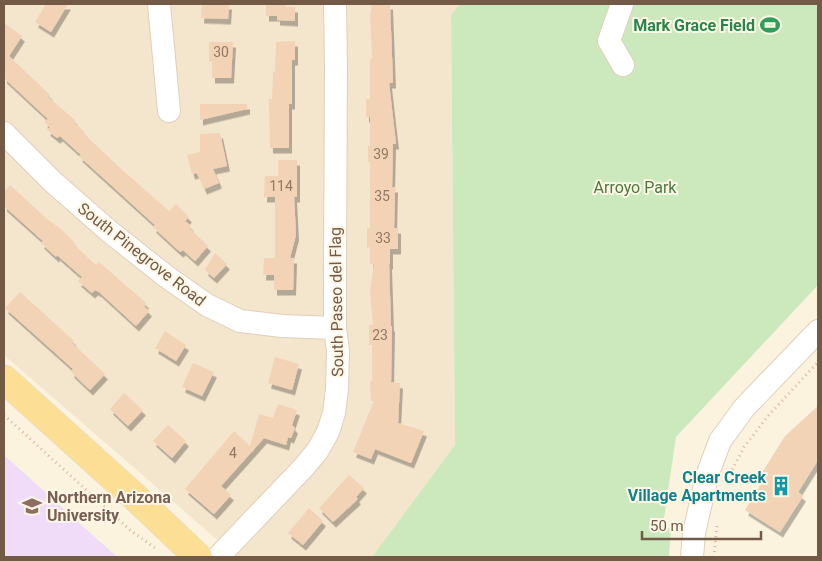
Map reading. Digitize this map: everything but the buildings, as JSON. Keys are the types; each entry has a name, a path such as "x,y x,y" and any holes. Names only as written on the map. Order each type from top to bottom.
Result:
{"main road":[{"path":"4,379 136,498 198,557"}],"street":[{"path":"159,4 169,111"},
{"name":"South Paseo del Flag","path":"218,557 318,450 328,432 334,414 338,351 335,328 335,4"},
{"path":"622,4 609,41 623,65"},
{"name":"South Pinegrove Road","path":"4,133 53,182 110,232 207,306 240,320 282,326 335,328"},
{"path":"692,557 694,534 707,476 720,441 744,408 818,331"}],"path":[{"path":"728,476 744,447 768,416 818,362"},
{"path":"4,415 130,530 160,552"},
{"path":"714,557 717,525"}],"shaded area":[{"path":"4,4 460,4 451,15 455,445 372,557 237,557 4,355"},
{"name":"Northern Arizona University","path":"4,455 117,557 4,557"}],"green space":[{"name":"Arroyo Park","path":"460,4 818,4 818,285 676,437 663,525 671,529 669,557 372,557 455,445 451,15"}],"place":[{"name":"Mark Grace Field","path":"770,25"},
{"name":"Clear Creek Village Apartments","path":"781,486"},
{"name":"Northern Arizona University","path":"32,506"}]}
